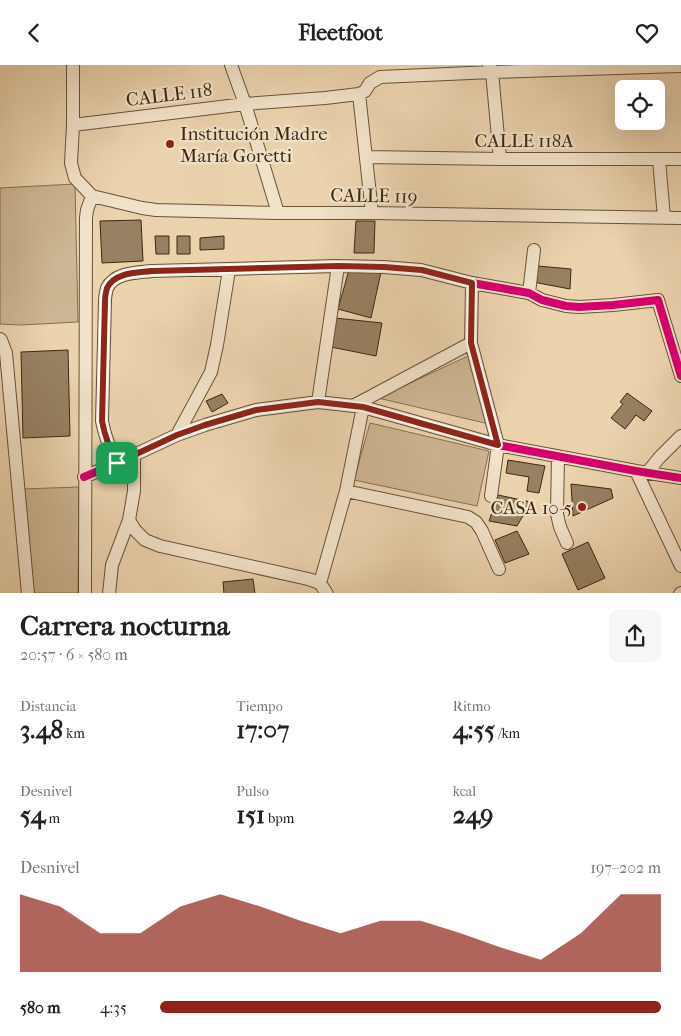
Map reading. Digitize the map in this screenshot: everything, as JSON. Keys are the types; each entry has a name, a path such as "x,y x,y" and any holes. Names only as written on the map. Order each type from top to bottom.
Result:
{"street":[{"path":"73,65 74,125 71,163 75,179 92,196 86,218 85,593"},
{"path":"231,65 245,104 278,213"},
{"path":"372,213 359,94 365,91 370,83 380,77 491,68 681,67"},
{"path":"491,68 500,159"},
{"name":"CALLE 118","path":"74,125 245,104 359,94"},
{"name":"CALLE 118A","path":"366,157 681,159"},
{"path":"659,159 664,218"},
{"name":"CALLE 119","path":"92,196 142,209 278,213 681,218"},
{"path":"529,293 534,250"},
{"path":"117,463 104,435 102,421 105,301 108,287 125,274 152,271 338,266 384,267 422,270 472,283 529,293 566,306 613,305 658,300 681,376"},
{"path":"318,402 338,266"},
{"path":"177,435 211,372 229,270"},
{"path":"472,283 471,343 498,445 491,496"},
{"path":"0,339 6,353 28,593"},
{"path":"358,406 471,343"},
{"path":"84,477 177,435 205,425 256,410 318,402 358,406 498,445 681,479"},
{"path":"129,520 144,540 160,546 308,579 324,588 346,491 358,406"},
{"path":"642,472 681,436"},
{"path":"110,593 112,565 129,520 134,491 134,455"},
{"path":"558,456 558,514 560,527 567,543"},
{"path":"642,472 681,566"},
{"path":"346,491 468,517 476,522 482,531 499,569"}],"shaded area":[{"path":"75,184 78,322 21,325 0,324 0,188"},
{"path":"468,356 489,424 378,398"},
{"path":"370,423 489,451 477,506 354,480"},
{"path":"79,487 78,593 31,593 22,489"}],"building":[{"path":"141,220 143,261 102,263 100,221"},
{"path":"356,221 375,221 374,253 354,253"},
{"path":"155,236 169,236 169,254 156,254"},
{"path":"177,236 190,236 190,254 177,254"},
{"path":"224,236 224,249 200,250 200,238"},
{"path":"538,266 571,269 570,289 533,282"},
{"path":"349,270 381,272 371,318 338,309"},
{"path":"335,318 382,323 376,356 331,347"},
{"path":"68,350 70,436 23,438 21,352"},
{"path":"627,393 652,411 644,421 636,415 625,429 611,418 623,404 620,402"},
{"path":"222,394 228,403 212,412 206,401"},
{"path":"508,460 545,466 539,493 527,491 529,477 506,473"},
{"name":"CASA 10-5","path":"571,484 611,489 613,498 573,516"},
{"path":"498,495 531,502 517,526 489,521"},
{"path":"517,531 529,554 505,563 495,540"},
{"path":"588,542 605,578 578,590 562,554"},
{"path":"253,579 255,593 224,593 223,582"}],"cycle path":[{"path":"117,463 104,432 102,421 105,298 107,288 115,279 133,273 338,266 383,267 421,270 472,283 529,293 542,300 566,306 613,305 658,300 681,376"},
{"path":"84,477 177,435 205,425 256,410 318,402 363,407 498,445 681,478"}],"place":[{"name":"Institución Madre María Goretti","path":"170,144"},
{"name":"CASA 10-5","path":"582,507"}],"route":[{"path":"338,266 384,267 422,270 472,283 471,343 498,445 363,407 318,402 256,410 205,425 177,435 117,463 104,435 102,421 105,301 108,287 125,274 152,271 338,266"}]}
